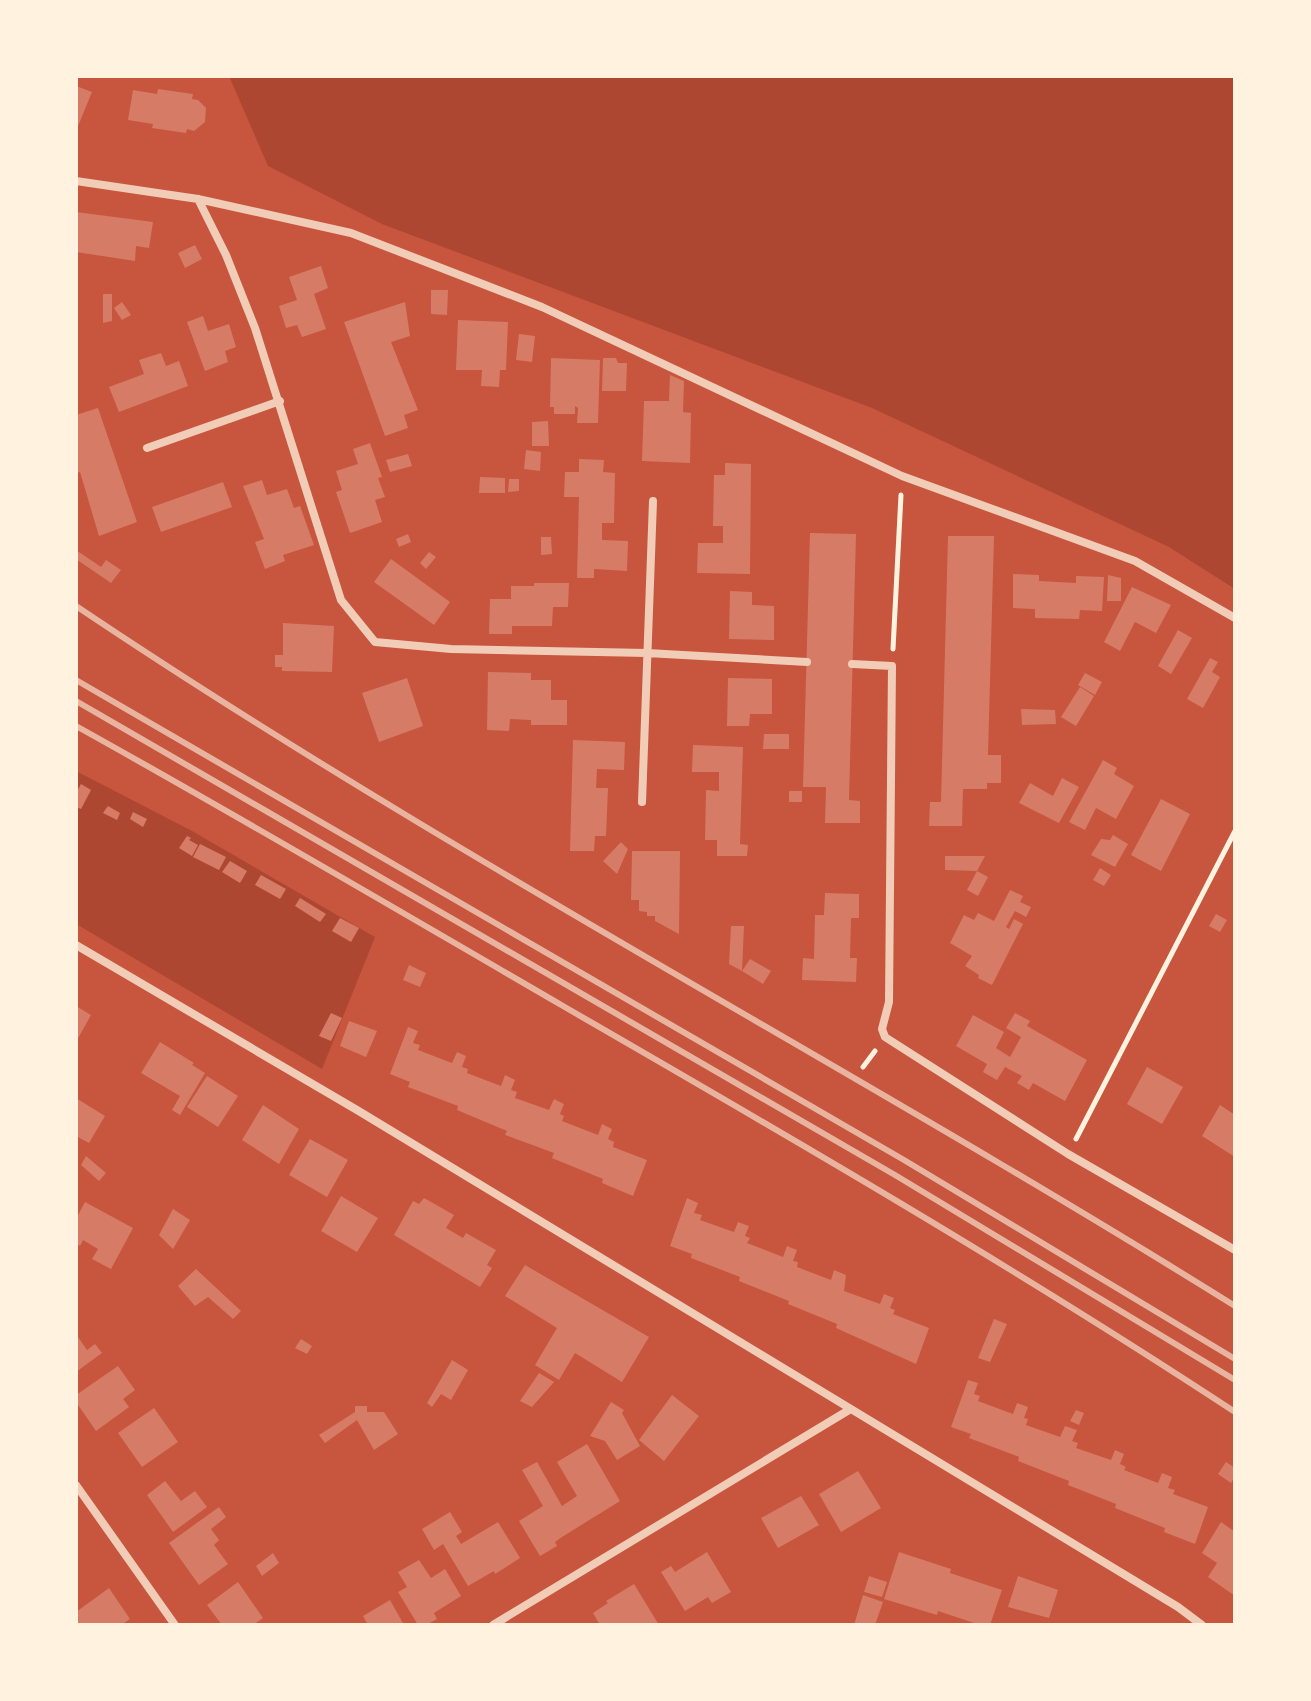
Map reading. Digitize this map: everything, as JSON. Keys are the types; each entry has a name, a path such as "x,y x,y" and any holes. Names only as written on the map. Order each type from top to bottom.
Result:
{"street":[{"path":"76,181 198,199 351,233 542,307 902,476 1135,561 1235,618"},
{"path":"198,199 226,255 280,401 341,600 375,642 451,649 647,653 807,662"},
{"path":"147,448 280,401"},
{"path":"642,802 653,501"},
{"path":"852,664 892,666 889,1002 882,1029 885,1037 1068,1154 1235,1250"},
{"path":"76,945 357,1110 1178,1607 1202,1625"},
{"path":"493,1625 849,1410"},
{"path":"76,1485 175,1625"}],"path":[{"path":"892,666 902,476"},
{"path":"1068,1154 1235,831"}],"shaded area":[{"path":"229,76 1235,76 1235,589 1169,547 872,408 382,224 268,166"},
{"path":"76,771 192,831 375,937 322,1069 76,924"}],"building":[{"path":"76,86 92,92 76,131"},
{"path":"158,89 193,94 192,99 198,100 206,108 205,122 194,131 187,129 186,133 152,128 153,124 128,120 133,90 157,94"},
{"path":"76,212 153,222 149,248 136,246 135,261 76,252"},
{"path":"195,245 202,259 185,268 178,253"},
{"path":"321,266 328,288 314,294 326,329 302,337 297,325 286,328 279,306 297,300 289,277"},
{"path":"431,290 448,290 447,315 431,314"},
{"path":"103,294 112,294 112,321 103,323"},
{"path":"122,302 131,315 122,320 114,308"},
{"path":"405,302 410,336 391,342 418,410 404,415 408,428 385,436 344,322"},
{"path":"203,316 208,331 229,324 236,347 225,351 228,362 205,371 187,322"},
{"path":"458,320 508,322 506,370 500,370 499,387 481,386 482,370 456,370"},
{"path":"519,334 535,336 532,362 516,360"},
{"path":"161,353 166,366 179,361 188,386 119,412 109,387 144,374 139,360"},
{"path":"551,358 600,360 598,423 577,423 578,408 575,406 575,414 554,414 554,407 550,407"},
{"path":"603,358 616,358 618,363 627,363 626,391 602,391"},
{"path":"670,375 684,381 683,412 691,413 690,463 642,461 644,401 669,401"},
{"path":"98,408 137,522 99,536 80,472 76,473 76,415"},
{"path":"548,421 549,446 532,446 532,422"},
{"path":"370,443 382,477 378,478 385,497 375,500 382,522 350,533 336,492 342,490 336,471 358,464 353,449"},
{"path":"526,450 541,452 540,471 524,469"},
{"path":"408,454 412,466 390,472 386,460"},
{"path":"579,459 604,460 603,472 615,473 614,523 602,523 602,540 628,541 627,571 594,569 594,578 577,578 579,497 564,497 565,472 579,472"},
{"path":"725,463 751,464 750,574 697,573 698,543 723,543 723,526 713,526 714,475 725,475"},
{"path":"480,477 505,478 505,493 479,493"},
{"path":"509,479 519,479 519,491 508,492"},
{"path":"262,480 267,495 287,489 294,508 300,506 314,545 283,555 285,561 265,569 255,542 264,539 243,486"},
{"path":"223,482 232,507 161,532 152,507"},
{"path":"810,533 856,534 849,800 860,801 860,823 825,823 826,787 803,787"},
{"path":"408,534 411,542 399,547 396,539"},
{"path":"948,536 994,536 988,755 1001,755 1001,783 987,783 987,789 963,789 962,826 929,826 930,802 941,802"},
{"path":"541,537 551,537 552,554 541,555"},
{"path":"76,550 101,567 106,560 121,570 111,583 76,559"},
{"path":"429,552 436,557 426,569 420,563"},
{"path":"391,559 450,602 434,625 374,582"},
{"path":"1013,574 1039,575 1039,581 1076,583 1076,576 1104,577 1102,611 1080,610 1079,619 1035,618 1035,609 1013,608"},
{"path":"1108,575 1121,578 1121,601 1107,601"},
{"path":"534,583 569,583 568,607 553,607 552,626 512,626 512,634 489,634 490,599 511,599 511,586 534,586"},
{"path":"1132,587 1171,605 1156,633 1135,622 1120,651 1104,642"},
{"path":"730,591 752,592 752,605 774,606 774,640 729,639"},
{"path":"283,623 334,626 332,672 282,671 282,667 275,667 275,655 283,655"},
{"path":"1178,630 1192,638 1171,674 1158,666"},
{"path":"1210,658 1218,662 1212,672 1220,677 1203,708 1187,699"},
{"path":"488,672 531,673 531,680 551,680 551,700 567,700 567,725 531,725 531,720 510,719 509,731 487,730"},
{"path":"1085,673 1102,682 1095,695 1078,685"},
{"path":"407,678 423,726 379,742 362,693"},
{"path":"728,678 772,679 772,714 750,714 749,726 727,726"},
{"path":"1080,687 1094,696 1076,726 1061,717"},
{"path":"1021,709 1055,710 1056,724 1022,725"},
{"path":"764,734 789,734 789,749 763,749"},
{"path":"573,740 625,742 624,770 597,769 596,788 608,788 606,836 595,836 594,851 570,851"},
{"path":"693,745 743,747 740,844 748,845 747,856 717,856 717,840 705,840 706,790 719,791 719,772 692,772"},
{"path":"1103,760 1117,768 1114,774 1134,786 1116,819 1096,808 1085,830 1069,822"},
{"path":"1062,778 1079,787 1059,823 1019,803 1030,783 1053,796"},
{"path":"81,784 91,790 81,809 76,807 76,793"},
{"path":"789,791 802,791 802,802 789,802"},
{"path":"1161,799 1190,814 1161,871 1131,855"},
{"path":"108,806 120,813 117,820 103,813"},
{"path":"133,812 147,819 143,827 130,819"},
{"path":"1113,835 1128,844 1115,867 1091,855 1101,839 1110,840"},
{"path":"187,836 198,845 192,856 179,848"},
{"path":"621,842 628,849 617,874 603,861"},
{"path":"200,844 226,857 219,870 193,857"},
{"path":"632,851 680,851 679,934 655,921 655,916 639,911 639,900 631,900"},
{"path":"945,856 985,856 977,871 945,870"},
{"path":"230,861 247,871 240,883 222,872"},
{"path":"1100,868 1111,875 1104,886 1093,880"},
{"path":"977,871 988,877 978,896 967,890"},
{"path":"261,875 286,889 280,899 255,885"},
{"path":"1010,890 1023,896 1020,902 1031,907 1026,917 1015,911 1006,927 1009,929 1014,919 1023,924 992,985 965,966 972,956 950,943 964,915 974,920 978,913 994,921"},
{"path":"825,893 859,894 859,918 851,918 850,958 857,958 856,982 802,980 803,958 814,959 815,915 824,915"},
{"path":"300,898 326,914 320,922 295,906"},
{"path":"1216,914 1227,920 1220,932 1209,926"},
{"path":"340,918 359,928 351,942 332,931"},
{"path":"731,926 744,926 742,971 729,964"},
{"path":"750,959 771,971 763,984 742,971"},
{"path":"409,965 426,973 420,987 403,980"},
{"path":"76,1006 91,1015 76,1042"},
{"path":"331,1013 342,1018 331,1041 319,1036"},
{"path":"1015,1013 1030,1021 1027,1026 1087,1060 1065,1101 1033,1083 1029,1090 1017,1083 1022,1076 1005,1067 997,1080 983,1072 987,1064 956,1046 973,1015 1004,1032 996,1048 1010,1057 1021,1037 1006,1028"},
{"path":"349,1021 377,1031 366,1057 340,1046"},
{"path":"408,1027 418,1031 413,1043 420,1045 418,1050 452,1063 457,1052 466,1056 462,1067 468,1069 467,1073 501,1086 505,1075 515,1080 511,1090 517,1092 515,1098 549,1110 554,1099 564,1104 560,1114 564,1116 562,1121 598,1135 602,1124 612,1129 608,1139 614,1142 613,1147 647,1160 633,1196 602,1183 603,1179 552,1158 554,1153 505,1135 507,1131 457,1110 458,1106 408,1087 410,1082 390,1074"},
{"path":"160,1042 205,1073 180,1115 172,1110 180,1096 141,1073"},
{"path":"1147,1067 1183,1087 1162,1124 1127,1104"},
{"path":"207,1076 238,1096 218,1127 187,1107"},
{"path":"76,1098 105,1116 89,1143 76,1136"},
{"path":"263,1105 299,1129 279,1164 242,1140"},
{"path":"1220,1105 1235,1115 1235,1157 1202,1136"},
{"path":"310,1139 348,1160 327,1197 289,1175"},
{"path":"86,1156 106,1173 99,1181 81,1165"},
{"path":"341,1196 378,1218 357,1252 321,1231"},
{"path":"424,1198 454,1215 446,1228 463,1238 466,1233 496,1250 487,1265 492,1268 480,1287 394,1235 413,1201 419,1204"},
{"path":"687,1198 698,1203 694,1213 702,1215 700,1220 734,1232 738,1222 749,1226 745,1236 750,1238 747,1243 783,1257 787,1246 797,1250 793,1261 798,1262 797,1267 831,1280 834,1270 846,1275 844,1291 880,1304 884,1294 894,1298 890,1308 895,1310 893,1314 929,1328 916,1364 670,1246"},
{"path":"85,1202 133,1228 111,1269 92,1259 98,1249 83,1240 80,1246 76,1243 76,1219"},
{"path":"173,1209 190,1220 173,1249 159,1235"},
{"path":"525,1265 649,1337 622,1382 575,1353 559,1380 535,1365 557,1328 505,1296"},
{"path":"196,1269 241,1311 233,1319 208,1297 195,1306 178,1286"},
{"path":"994,1319 1007,1324 990,1362 978,1358"},
{"path":"76,1334 87,1350 95,1344 102,1353 76,1372"},
{"path":"301,1339 312,1346 307,1354 295,1348"},
{"path":"452,1360 468,1370 451,1400 441,1394 432,1407 427,1403"},
{"path":"118,1366 135,1390 123,1399 129,1407 96,1431 76,1402 76,1395"},
{"path":"539,1373 554,1382 532,1407 520,1401"},
{"path":"968,1380 978,1383 974,1394 980,1396 978,1401 1013,1414 1017,1403 1028,1407 1024,1418 1028,1419 1026,1425 1060,1437 1065,1426 1077,1430 1072,1441 1078,1443 1076,1448 1111,1460 1115,1450 1124,1454 1120,1464 1126,1467 1124,1470 1158,1483 1162,1473 1172,1477 1168,1488 1175,1490 1173,1494 1208,1507 1195,1544 1164,1532 1165,1528 1115,1508 1116,1504 1068,1485 1069,1481 1018,1461 1019,1457 969,1438 971,1434 951,1427"},
{"path":"672,1395 699,1416 664,1461 639,1440"},
{"path":"611,1402 624,1410 622,1413 640,1446 617,1460 605,1441 590,1436"},
{"path":"355,1406 367,1406 367,1412 384,1412 398,1434 374,1450 357,1420 325,1443 319,1435 355,1412"},
{"path":"154,1408 178,1442 142,1467 118,1433"},
{"path":"1076,1410 1084,1413 1079,1425 1070,1421"},
{"path":"587,1444 620,1501 562,1537 555,1542 557,1546 540,1556 519,1521 543,1506 522,1470 537,1462 562,1506 577,1496 557,1462"},
{"path":"1226,1462 1235,1468 1231,1483 1218,1474"},
{"path":"858,1471 881,1508 841,1532 819,1494"},
{"path":"165,1481 181,1501 195,1491 207,1507 173,1532 147,1495"},
{"path":"801,1496 819,1525 778,1548 761,1518"},
{"path":"219,1507 226,1517 211,1529 219,1540 214,1545 228,1564 199,1585 169,1543"},
{"path":"450,1512 462,1532 456,1536 461,1544 498,1522 520,1558 468,1586 443,1544 434,1550 422,1529"},
{"path":"1221,1522 1235,1532 1235,1596 1208,1577 1217,1563 1202,1553"},
{"path":"707,1552 731,1592 712,1603 708,1597 685,1611 661,1572 671,1566 675,1572"},
{"path":"899,1552 1002,1590 990,1625 980,1625 938,1611 937,1615 884,1599"},
{"path":"273,1553 279,1563 262,1576 256,1566"},
{"path":"419,1560 431,1578 445,1569 461,1596 434,1613 437,1619 426,1625 418,1625 398,1592 407,1587 398,1572"},
{"path":"869,1576 887,1582 882,1597 864,1592"},
{"path":"1018,1576 1058,1590 1049,1618 1008,1607"},
{"path":"238,1582 263,1618 253,1625 222,1625 207,1605"},
{"path":"634,1584 659,1625 600,1625 593,1613"},
{"path":"109,1588 130,1619 121,1625 76,1625 76,1612"},
{"path":"863,1595 883,1602 875,1625 854,1625"},
{"path":"390,1600 404,1625 368,1625 363,1616"}],"railway":[{"path":"76,606 361,788 945,1131 1235,1306"},
{"path":"76,680 904,1160 1235,1359"},
{"path":"76,701 895,1175 1235,1380"},
{"path":"76,726 818,1154 1070,1306 1235,1412"}]}
